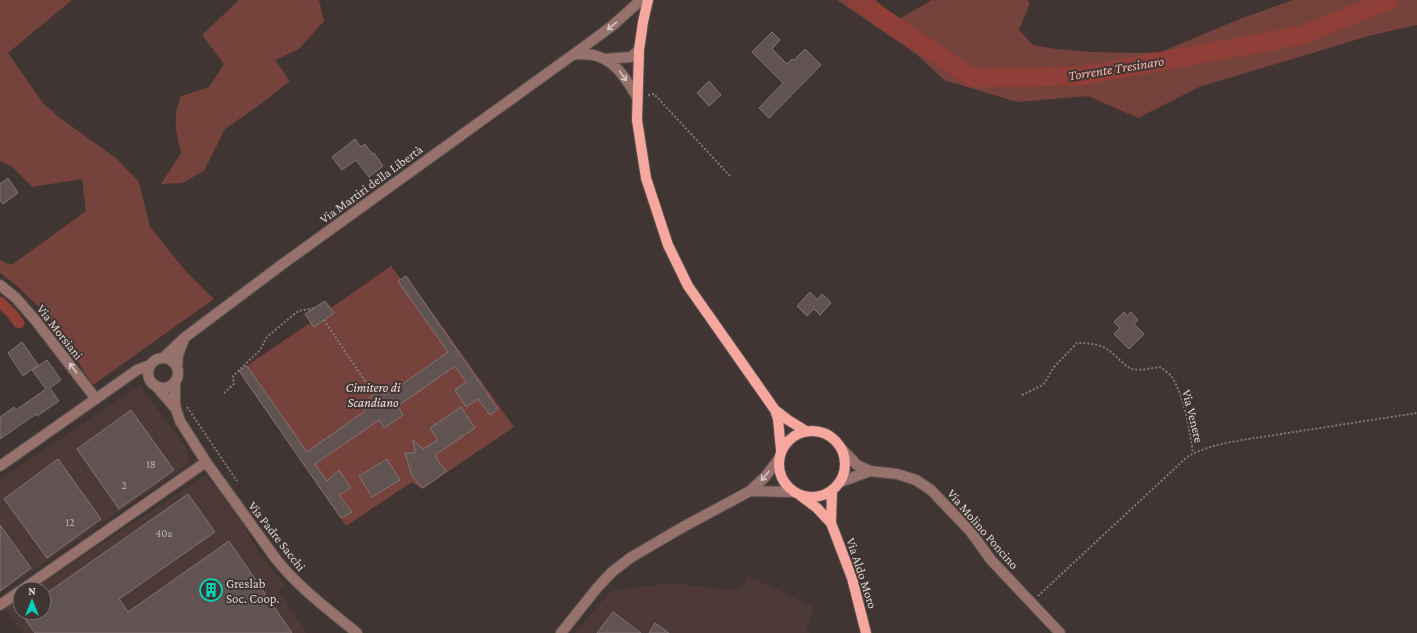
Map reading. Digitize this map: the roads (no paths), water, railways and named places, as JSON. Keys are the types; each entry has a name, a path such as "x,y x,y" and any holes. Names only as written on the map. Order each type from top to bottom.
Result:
{"main road":[{"path":"648,0 639,50 637,120 646,178 668,245 688,286 774,410 778,419 780,455 778,469 786,486 797,494 814,498 826,495 832,491 840,482 844,474 845,466 842,449 837,442 823,433 806,431 794,436 785,444 780,455"},
{"path":"774,410 806,431"},
{"name":"Via Aldo Moro","path":"831,523 832,491"},
{"name":"Via Aldo Moro","path":"797,494 817,508 831,523 852,578 866,633"}],"street":[{"name":"Via Martiri della Libertà","path":"0,466 137,370 149,370 154,361 163,358 184,338 284,263 612,26 641,0"},
{"path":"605,59 631,57 639,50"},
{"path":"574,54 593,55 605,59 617,67 637,97"},
{"name":"Via Morsiani","path":"0,285 16,298 36,321 96,400"},
{"path":"149,370 152,383 155,385 164,388 172,385 178,373 178,356 184,338"},
{"path":"163,358 172,361 177,368"},
{"name":"Via Padre Sacchi","path":"175,381 174,391 176,410 180,421 206,462 287,573 301,587 357,633"},
{"name":"Via Padre Sacchi","path":"155,385 176,410"},
{"name":"Via Molino Poncino","path":"842,449 857,465 870,471 897,474 916,480 931,490 971,532 991,560 1060,633"},
{"path":"561,633 597,588 612,572 630,558 683,527 750,491 765,477 780,455"},
{"path":"35,581 206,462"},
{"name":"Via Molino Poncino","path":"840,482 870,471"},
{"path":"750,491 797,494"},
{"path":"0,605 12,597"}],"waterway":[{"name":"Torrente Tresinaro","path":"856,0 973,78 1081,76 1299,36 1390,0"},
{"path":"0,302 19,323"}],"place":[{"name":"Greslab Soc. Coop.","path":"211,590"}],"park label":[{"name":"Cimitero di Scandiano","path":"373,394"}]}
